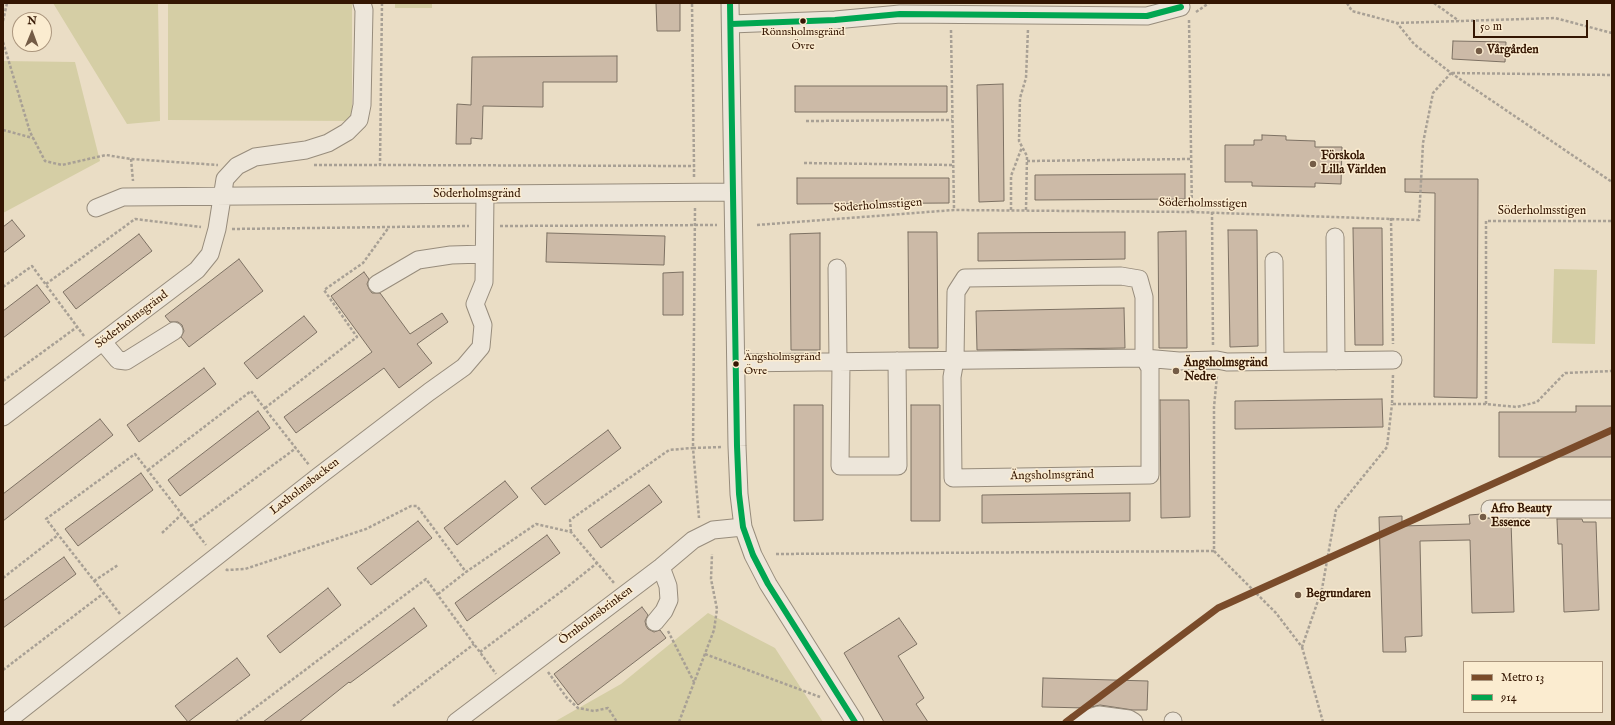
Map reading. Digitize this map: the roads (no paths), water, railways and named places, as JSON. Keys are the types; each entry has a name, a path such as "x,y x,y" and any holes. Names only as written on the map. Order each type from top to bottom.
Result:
{"street":[{"path":"221,196 225,179 237,166 255,157 306,150 328,143 347,132 359,120 362,105 364,10 362,3"},
{"path":"730,3 737,446 739,494 743,527 753,555 768,584 855,722"},
{"path":"731,24 835,20 900,14 1147,16 1185,12"},
{"name":"Söderholmsgränd","path":"96,208 123,197 733,192"},
{"name":"Laxholmsbacken","path":"6,722 319,476 464,367 481,347 483,325 475,304 484,282 486,195"},
{"name":"Söderholmsgränd","path":"3,417 197,270 210,254 217,229 221,196"},
{"path":"1335,237 1336,360"},
{"path":"377,284 418,260 484,254"},
{"path":"1274,261 1275,361"},
{"path":"837,268 840,466 898,466 896,361"},
{"name":"Ängsholmsgränd","path":"1121,276 1139,279 1144,297 1144,358 1150,368 1150,475 953,478 952,377 955,360 956,292 965,278 1121,276"},
{"path":"98,346 118,360 126,362 174,331"},
{"path":"736,363 1144,358 1179,361 1393,360"},
{"path":"1490,509 1612,509"},
{"name":"Örnholmsbrinken","path":"456,722 661,567 693,540 713,530 743,527"},
{"path":"658,619 669,600 668,586 661,567"},
{"path":"1076,722 1099,715 1129,719 1134,722"}],"metro line":[{"name":"13","path":"1066,722 1218,608 1612,430"}],"place":[{"name":"Rönnsholmsgränd Övre","path":"803,21"},
{"name":"Vårgården","path":"1479,51"},
{"name":"Förskola Lilla Världen","path":"1313,164"},
{"name":"Ängsholmsgränd Övre","path":"736,364"},
{"name":"Ängsholmsgränd Nedre","path":"1176,371"},
{"name":"Afro Beauty Essence","path":"1483,517"},
{"name":"Begrundaren","path":"1298,595"}]}
